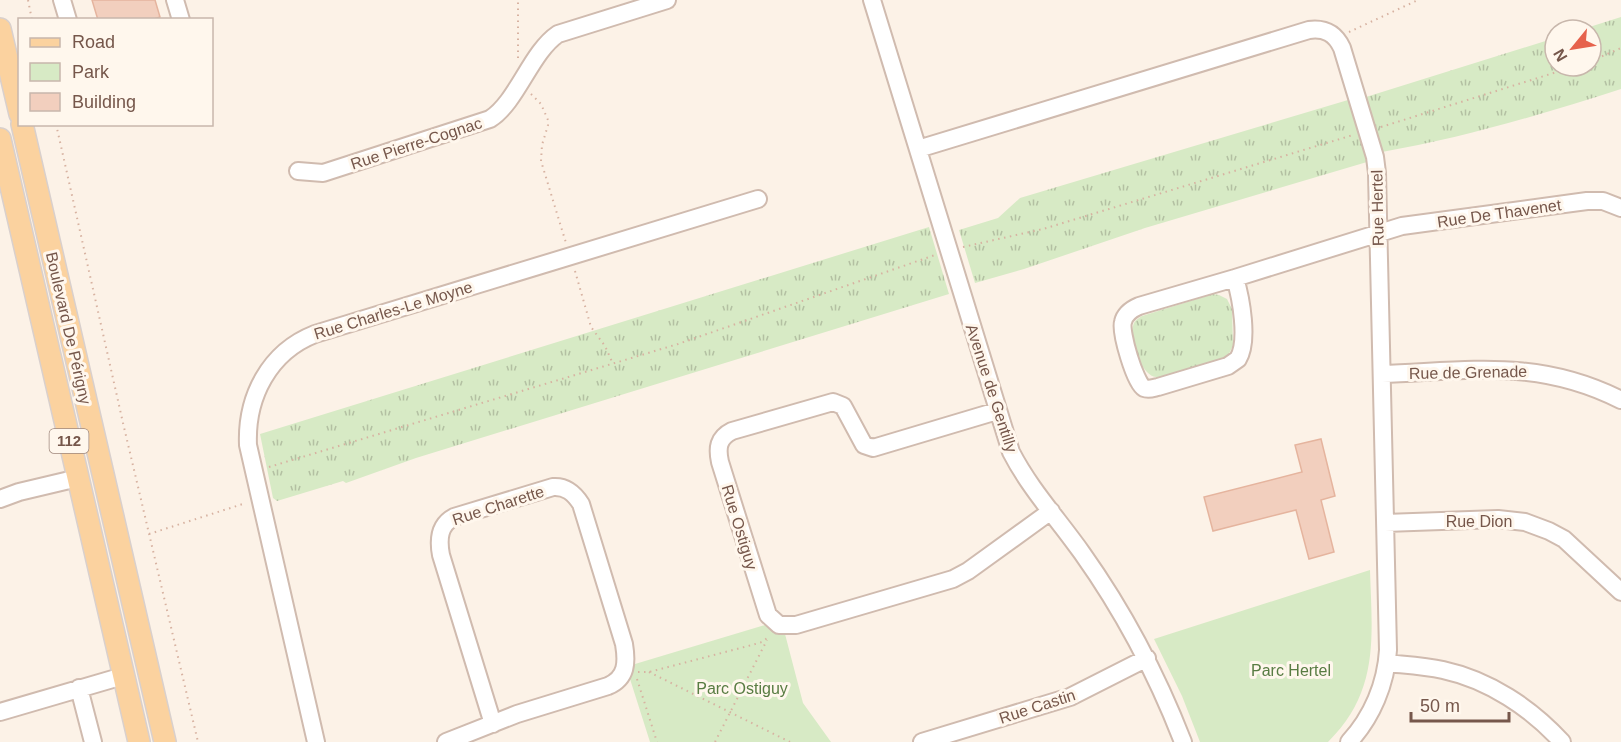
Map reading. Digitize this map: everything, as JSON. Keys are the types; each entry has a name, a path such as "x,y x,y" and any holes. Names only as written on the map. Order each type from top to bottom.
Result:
{"main road":[{"path":"0,29 18,106"},
{"name":"Boulevard De Périgny","path":"22,126 165,742"},
{"name":"Boulevard De Périgny","path":"1,151 139,742"}],"street":[{"path":"62,0 67,18"},
{"path":"175,0 180,18"},
{"name":"Rue Pierre-Cognac","path":"298,171 322,173 490,119 498,114 546,45 558,33 667,0"},
{"name":"Avenue de Gentilly","path":"872,0 997,411 1016,463 1095,571 1147,658 1183,742"},
{"name":"Rue Hertel","path":"918,149 1309,30 1321,30 1335,36 1342,48 1375,157 1377,173 1385,523 1387,663 1385,678 1374,705 1360,729 1349,742"},
{"name":"Rue Charles-Le Moyne","path":"316,742 248,445 252,405 261,381 273,363 292,345 315,334 758,198"},
{"name":"Rue De Thavenet","path":"1235,279 1241,303 1242,345 1238,359 1228,366 1158,387 1148,389 1141,386 1135,375 1122,330 1123,320 1127,314 1139,306 1235,279 1402,226 1580,202 1603,201 1621,208"},
{"name":"Rue de Grenade","path":"1382,374 1497,369 1531,371 1573,380 1621,400"},
{"name":"Rue Ostiguy","path":"997,411 873,448 864,445 843,406 833,402 725,435 719,443 718,453 768,615 779,625 796,625 953,579 1051,511"},
{"path":"0,499 19,492 78,478"},
{"name":"Rue Charette","path":"446,742 494,724 517,714 608,686 618,680 624,672 626,661 624,644 581,504 574,494 566,489 553,487 454,517 446,521 441,530 441,555 494,724"},
{"name":"Rue Dion","path":"1385,523 1498,519 1525,522 1564,539 1621,592"},
{"name":"Rue Castin","path":"922,742 1070,697 1147,658"},
{"path":"1387,663 1442,670 1484,683 1518,703 1562,742"},
{"path":"0,712 123,676"},
{"path":"79,688 93,742"}],"path":[{"path":"28,0 32,18"},
{"path":"518,0 519,64"},
{"path":"1344,35 1418,0"},
{"path":"1603,56 1621,48"},
{"path":"1375,129 1543,76"},
{"path":"528,91 541,104 548,120 549,125 540,155 567,248"},
{"name":"Boulevard De Périgny","path":"56,126 198,742"},
{"path":"962,247 1053,226 1358,134"},
{"path":"266,468 613,364 937,254"},
{"path":"573,265 591,327 605,346 613,364"},
{"path":"149,534 247,503"},
{"path":"715,742 774,631"},
{"path":"657,742 634,670 649,672 768,639"},
{"path":"649,672 790,742"}],"green space":[{"path":"1621,17 1621,89 1503,125 1382,152 1366,97 1543,42 1543,78 1603,78 1603,23"},
{"path":"1348,100 1367,162 1145,228 975,283 959,230 998,218 1020,198"},
{"path":"929,227 949,294 416,458 346,483 343,481 277,501 273,498 260,434"},
{"path":"1213,294 1227,299 1232,309 1233,345 1229,354 1179,373 1162,377 1151,375 1137,356 1132,332 1135,321 1142,316"},
{"name":"Parc Hertel","path":"1370,570 1372,618 1365,683 1345,723 1328,742 1200,742 1182,696 1154,639"},
{"name":"Parc Ostiguy","path":"765,625 776,633 785,634 803,703 831,742 650,742 630,679 635,664"}],"building":[{"path":"92,0 155,0 160,17 157,18 97,18"},
{"path":"1321,439 1335,496 1321,500 1334,552 1309,559 1296,510 1213,531 1204,497 1302,472 1295,445"}]}
